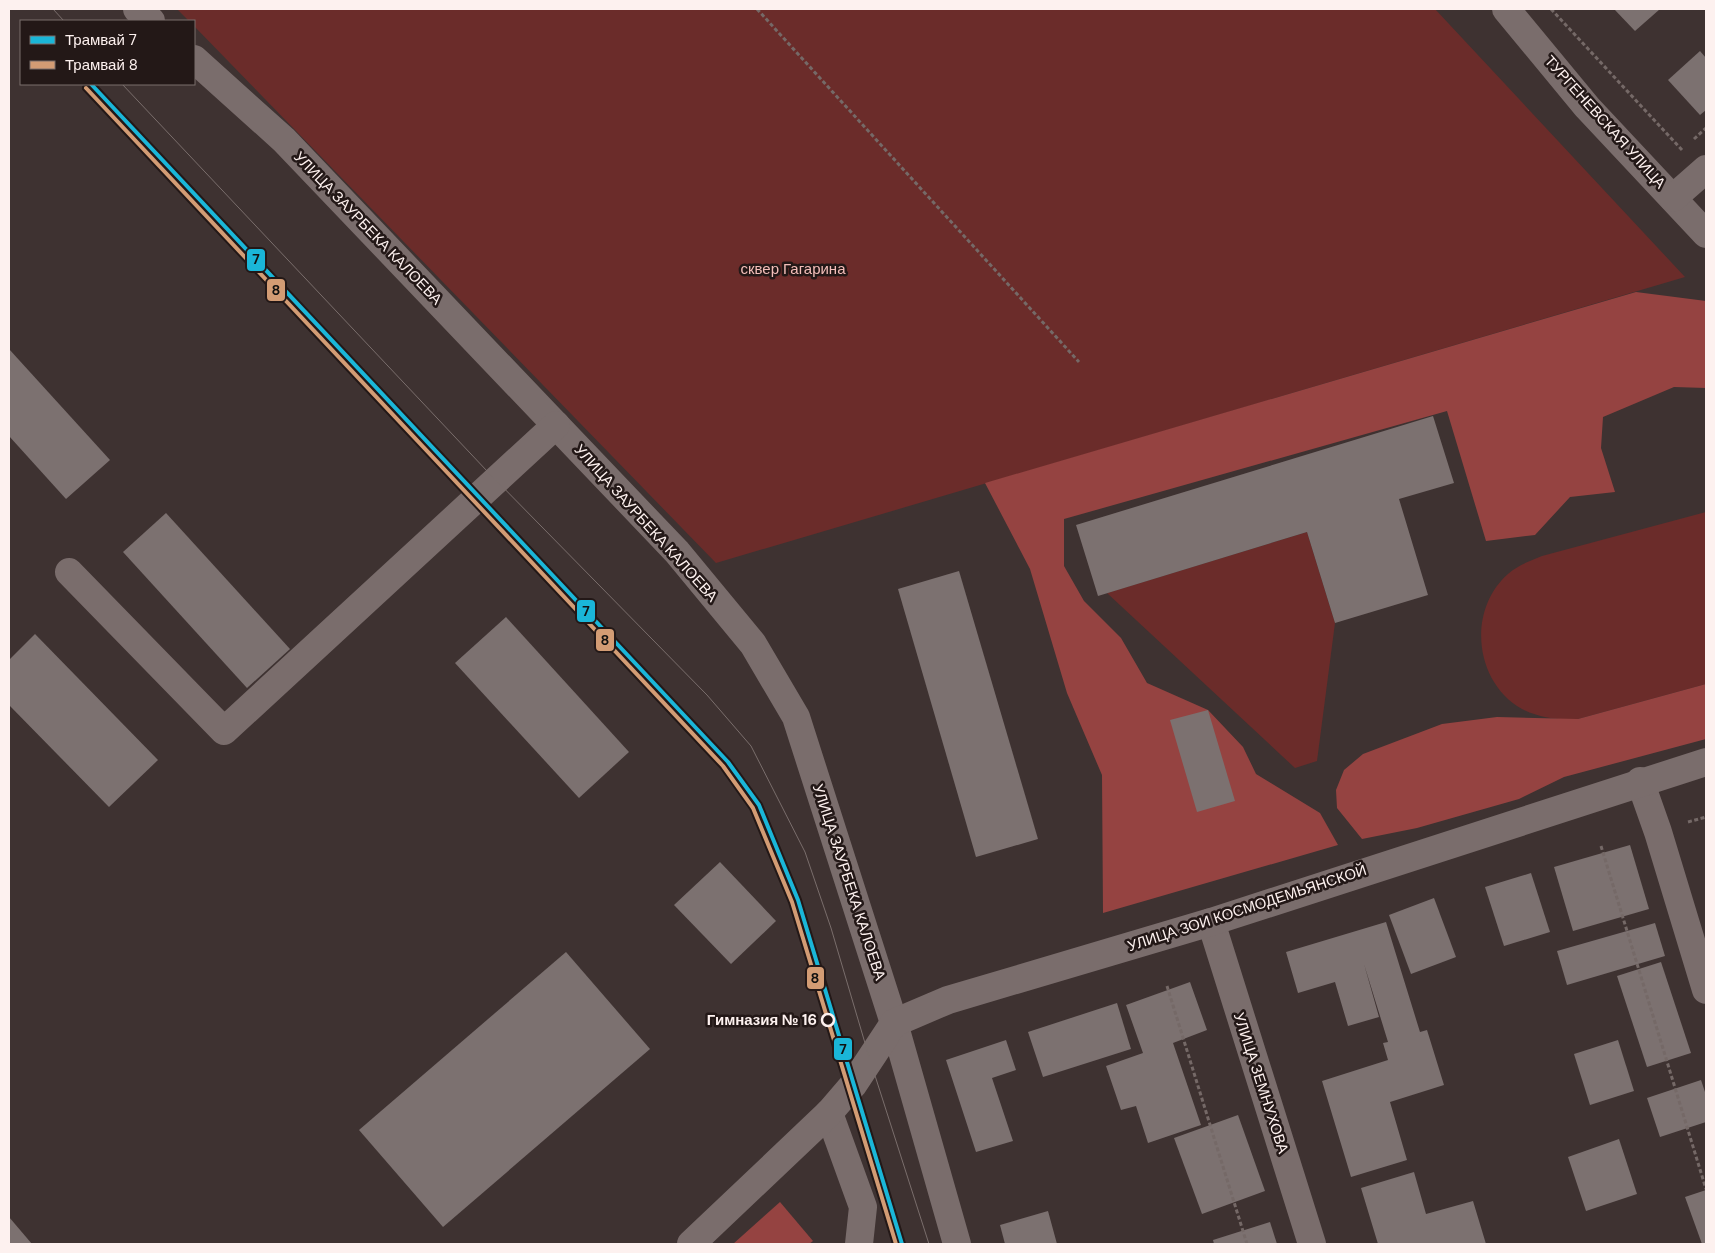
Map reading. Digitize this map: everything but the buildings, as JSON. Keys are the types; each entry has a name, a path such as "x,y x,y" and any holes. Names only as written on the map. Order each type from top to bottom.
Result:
{"street":[{"path":"137,9 150,20"},
{"name":"ТУРГЕНЕВСКАЯ УЛИЦА","path":"1506,9 1587,107 1706,234"},
{"name":"УЛИЦА ЗАУРБЕКА КАЛОЕВА","path":"195,60 284,140 677,552 747,637 796,717 894,1023 957,1244"},
{"path":"1673,198 1706,168"},
{"path":"68,572 224,731 556,425"},
{"name":"УЛИЦА ЗОИ КОСМОДЕМЬЯНСКОЙ","path":"894,1023 948,1000 1211,922 1640,781 1706,762"},
{"path":"1640,781 1658,832 1706,990"},
{"name":"УЛИЦА ЗЕМНУХОВА","path":"1211,922 1312,1244"},
{"path":"691,1244 829,1113 853,1085 894,1023"},
{"path":"829,1113 863,1207 859,1244"}],"path":[{"path":"757,9 1079,362"},
{"path":"1551,9 1682,150"},
{"path":"1680,825 1706,817"},
{"path":"1601,846 1706,1189"},
{"path":"1167,986 1247,1244"}],"green space":[{"name":"сквер Гагарина","path":"177,9 1435,9 1685,277 716,563 195,27 195,20 188,20"},
{"path":"1706,512 1706,684 1578,719 1556,719 1542,716 1522,709 1506,697 1494,682 1486,664 1482,645 1482,625 1486,606 1495,589 1508,574 1542,556"},
{"path":"1307,532 1335,623 1317,761 1295,768 1107,593"}],"shaded area":[{"path":"1636,292 1706,301 1706,388 1674,387 1603,417 1601,448 1615,492 1570,497 1535,535 1486,541 1447,411 1064,519 1064,566 1084,601 1121,638 1147,683 1208,710 1243,747 1256,774 1320,813 1338,845 1103,913 1102,775 1067,693 1030,569 985,483"},
{"path":"1706,684 1706,739 1564,777 1519,799 1417,828 1362,839 1337,808 1336,790 1344,770 1363,754 1442,724 1497,717 1578,719"},
{"path":"780,1202 813,1241 809,1244 733,1244"}],"tram line":[{"path":"53,9 63,20"},
{"name":"7","path":"92,85 728,762 759,805 798,900 902,1244"},
{"path":"123,85 487,471 707,695 751,746 805,852 831,928 870,1060 929,1244"},
{"name":"8","path":"86,88 723,766 753,808 792,902 896,1244"}],"place":[{"name":"Гимназия № 16","path":"828,1020"}]}
